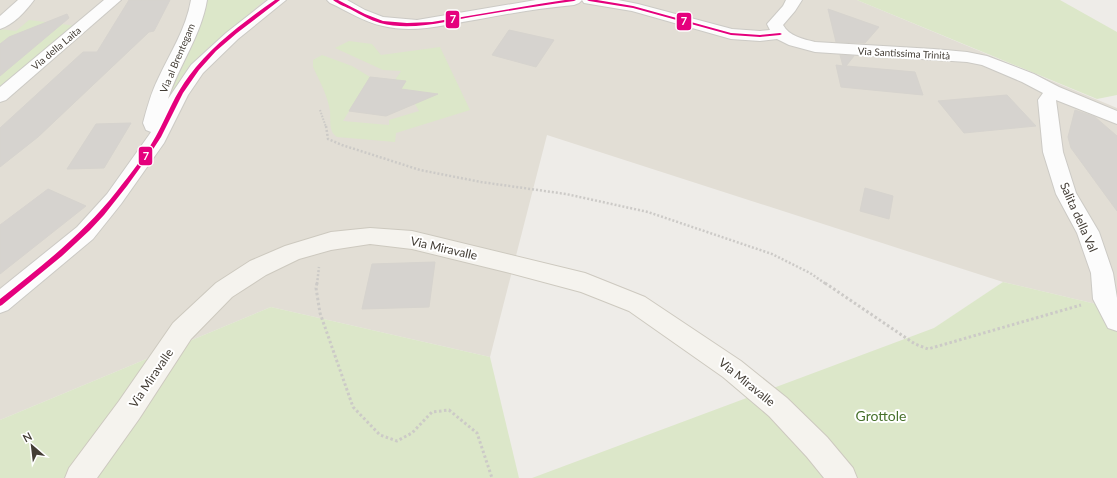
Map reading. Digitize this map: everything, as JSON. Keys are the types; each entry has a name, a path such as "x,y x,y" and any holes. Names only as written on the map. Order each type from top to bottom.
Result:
{"street":[{"path":"0,24 15,12 26,0"},
{"name":"Via della Laita","path":"0,96 113,0"},
{"name":"Via al Brentegam","path":"157,138 152,123 168,75 191,28 199,0"},
{"name":"Via al Brentegam","path":"0,303 85,234 114,199 157,138 179,95 197,69 232,36 278,0"},
{"path":"335,0 363,16 382,22 402,25 417,25 532,5 574,0"},
{"path":"588,0 633,7 731,34 760,36 780,34 775,24 790,8 794,0"},
{"name":"Via Santissima Trinità","path":"780,34 795,42 815,47 966,57 987,61 1117,118"},
{"name":"Salita della Val","path":"1059,93 1047,100 1053,152 1066,194 1090,239 1102,273 1106,299 1117,321"},
{"name":"Via Miravalle","path":"79,478 129,410 182,331 224,290 258,268 293,252 331,241 370,236 412,240 584,283 637,304 732,369 778,407 817,447 843,478"}],"path":[{"path":"320,110 326,124 328,139 342,145 420,170 481,182 566,194 648,212 772,254 810,273 915,344 928,349 1056,311 1106,299"},
{"path":"331,241 320,266 316,288 320,313 353,407 380,435 397,441 412,433 432,412 449,410 477,432 492,478"}],"shaded area":[{"path":"0,0 857,0 1117,108 1117,309 1003,282 547,135 490,357 271,307 0,420"}],"green space":[{"path":"204,0 265,0 253,10 255,10 206,49 189,67 176,87 161,118"},
{"path":"857,0 1060,0 1117,32 1117,95 1097,99"},
{"path":"29,20 77,26 0,87 0,76 26,48 43,41 28,30 0,44 0,29 16,31"},
{"path":"349,41 372,44 381,55 440,47 470,110 396,133 395,142 337,137 332,132 330,125 330,111 327,100 313,67 313,60 322,55 352,66 370,77 343,121 389,125 389,120 419,111 415,104 401,89 405,81 395,80 401,71 383,70 335,48"},
{"name":"Grottole","path":"1003,282 1117,309 1117,478 532,478 934,328"},
{"path":"271,307 490,357 519,478 0,478 0,420"}],"building":[{"path":"129,0 170,0 154,31 149,32 38,137 0,167 0,128 83,52 97,52"},
{"path":"828,9 879,27 865,43 836,42"},
{"path":"67,14 69,18 0,76 0,44 9,37"},
{"path":"509,30 554,40 536,67 492,55"},
{"path":"840,55 854,56 846,66 915,72 923,95 841,87 836,65 843,66"},
{"path":"370,77 406,81 401,89 438,94 386,116 349,111"},
{"path":"1007,95 1036,126 964,133 938,101"},
{"path":"1075,110 1095,117 1117,136 1117,211 1071,148 1068,137"},
{"path":"131,123 104,168 67,169 96,124"},
{"path":"865,188 893,196 889,219 860,211"},
{"path":"48,189 86,206 0,274 0,225"},
{"path":"435,262 429,307 362,309 372,264"}],"transit line":[{"name":"7","path":"0,303 60,254 102,214 148,153 158,137 180,93 197,69 215,50 236,32 278,0"},
{"name":"7","path":"335,0 375,20 407,25 432,23 574,0"},
{"name":"7","path":"589,0 633,7 731,34 760,36 780,34"}]}
